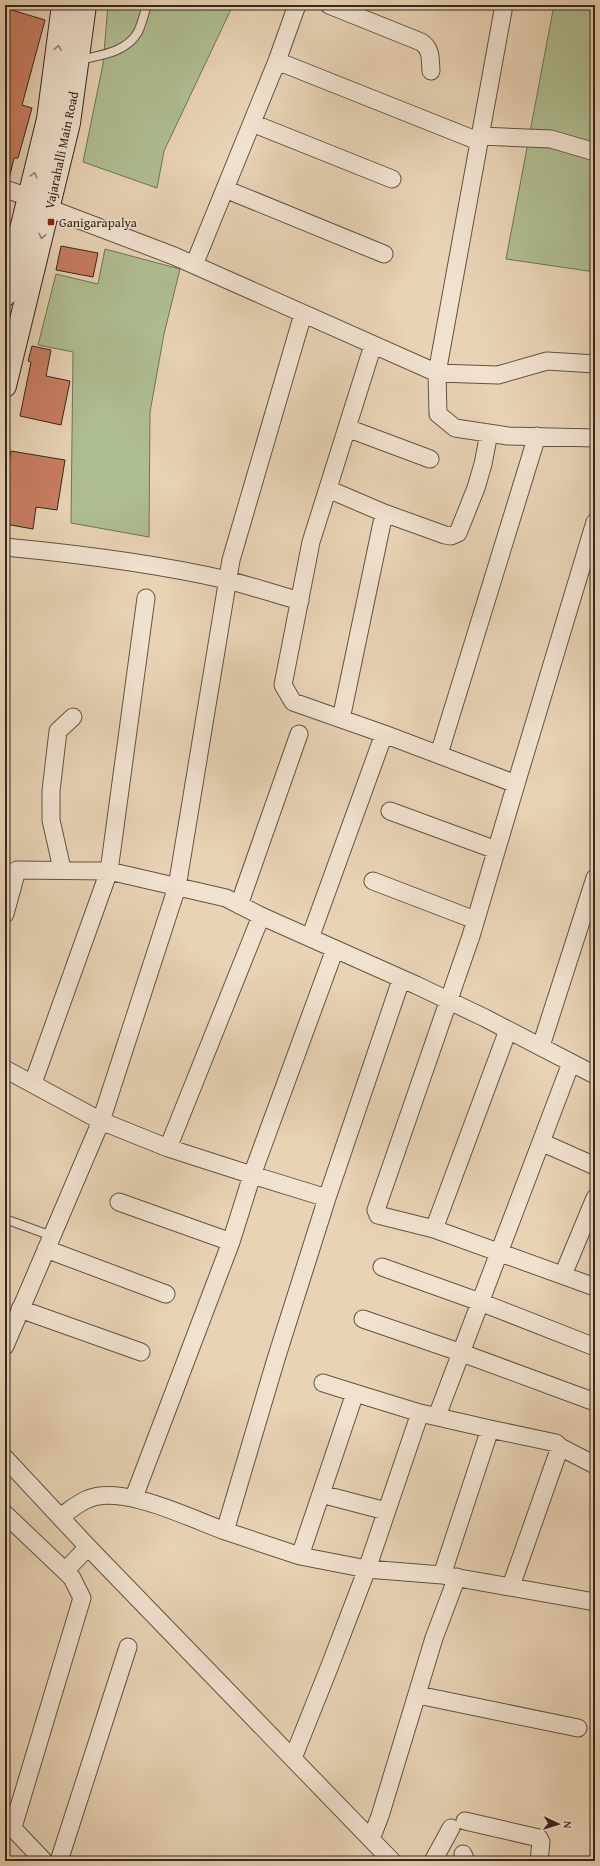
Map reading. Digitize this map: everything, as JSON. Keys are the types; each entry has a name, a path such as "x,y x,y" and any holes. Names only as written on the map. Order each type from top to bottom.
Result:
{"main road":[{"name":"Vajarahalli Main Road","path":"5,295 48,119 64,5"},
{"name":"Vajarahalli Main Road","path":"5,386 69,124 85,5"}],"street":[{"path":"194,265 252,123 296,5"},
{"path":"329,5 421,42 427,46 430,52 431,71"},
{"path":"504,5 478,139 437,373 438,414 455,428 489,433 595,438"},
{"path":"276,60 478,139 550,140 595,152"},
{"path":"252,123 392,179"},
{"path":"5,189 29,197 48,208 194,265 437,373 498,376 547,361 595,364"},
{"path":"225,189 384,254"},
{"path":"5,1346 101,1121 177,887 231,560 303,314"},
{"path":"374,345 311,542 284,685 293,702 439,754 516,784"},
{"path":"347,428 430,458"},
{"path":"328,489 384,513 451,536 458,533 476,488 483,464 489,433"},
{"path":"439,754 537,436"},
{"path":"341,719 384,513"},
{"path":"595,522 449,1002 376,1210 378,1215 434,1229 595,1287"},
{"path":"5,548 85,554 228,580 300,601"},
{"path":"33,1083 109,871 146,598"},
{"path":"62,869 51,820 51,791 58,731 73,717"},
{"path":"239,905 299,734"},
{"path":"310,938 384,734"},
{"path":"390,810 496,850"},
{"path":"5,914 11,868 109,871 226,898 261,916 401,980 416,985 541,1046 595,1075"},
{"path":"541,1046 595,878"},
{"path":"373,881 475,920"},
{"path":"168,1148 261,916"},
{"path":"134,1498 231,1242 252,1175 335,949"},
{"path":"225,1531 327,1198 401,980"},
{"path":"434,1229 508,1030"},
{"path":"437,1416 571,1063"},
{"path":"5,1069 101,1121 168,1148 327,1198"},
{"path":"541,1142 595,1166"},
{"path":"563,1275 595,1198"},
{"path":"119,1202 231,1242"},
{"path":"49,1243 166,1294"},
{"path":"382,1267 480,1302 595,1347"},
{"path":"20,1309 141,1352"},
{"path":"363,1319 462,1352 595,1402"},
{"path":"323,1383 420,1413 556,1443 560,1447 595,1466"},
{"path":"300,1556 355,1393"},
{"path":"293,1758 367,1569 420,1413"},
{"path":"370,1839 380,1816 418,1695 490,1429"},
{"path":"511,1586 560,1447"},
{"path":"5,1458 88,1547 392,1861"},
{"path":"321,1494 386,1511"},
{"path":"60,1516 89,1498 110,1496 134,1498 300,1556 367,1569 450,1576 595,1602"},
{"path":"5,1514 72,1578 82,1598 9,1823 44,1861"},
{"path":"65,1571 88,1547"},
{"path":"59,1861 128,1647"},
{"path":"418,1695 578,1728"},
{"path":"433,1861 458,1825 539,1838 541,1842 540,1861"}],"lane":[{"path":"78,60 111,52 123,47 132,40 138,32 147,5"},
{"path":"5,1219 49,1243"}],"green space":[{"path":"108,5 233,5 164,151 157,188 83,162 103,64"},
{"path":"554,5 595,5 595,272 506,259"},
{"path":"105,249 180,269 164,334 150,412 149,537 71,523 73,352 38,345 56,274 98,284"}],"building":[{"path":"5,8 45,20 22,105 32,108 18,158 14,158 9,179 5,178"},
{"path":"61,246 98,253 93,277 56,270"},
{"path":"32,346 51,350 46,376 70,381 61,425 20,416 31,362 28,361"},
{"path":"11,451 65,460 57,510 36,507 33,529 5,524 5,485"}],"place":[{"name":"Ganigarapalya","path":"51,222"}]}
